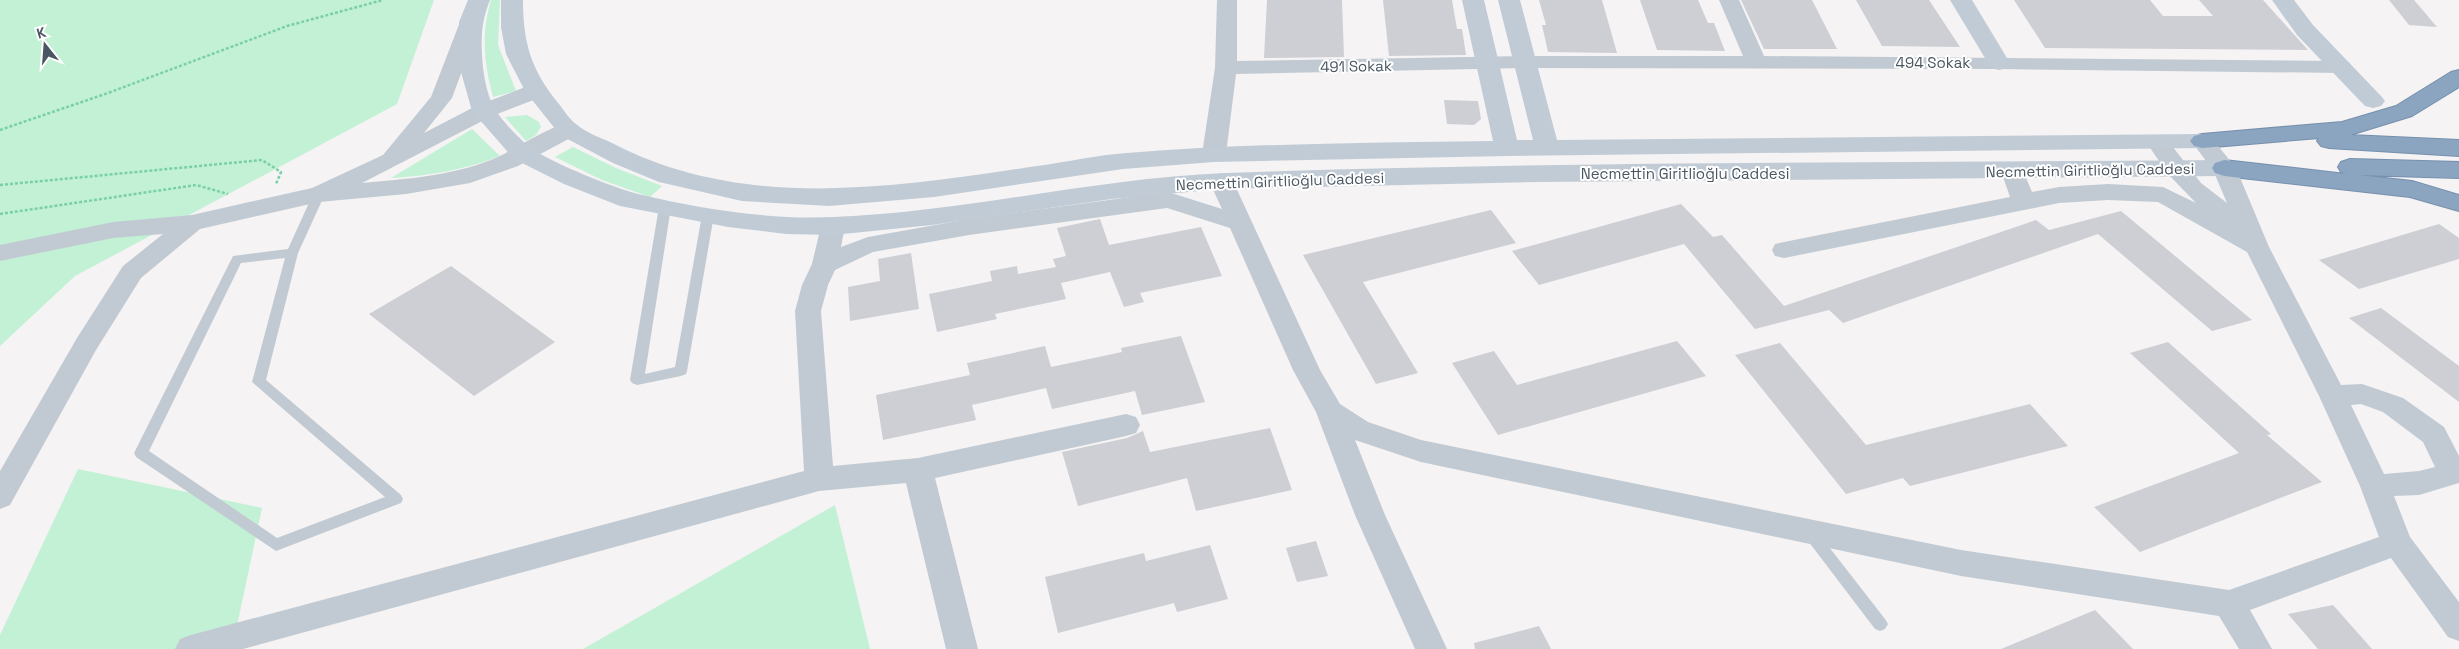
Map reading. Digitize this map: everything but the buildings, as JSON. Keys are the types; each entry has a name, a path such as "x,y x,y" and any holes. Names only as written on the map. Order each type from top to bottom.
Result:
{"highway":[{"path":"2202,141 2344,129 2404,110 2459,77"},
{"path":"2202,141 2323,141 2459,148"},
{"path":"2224,168 2418,167 2459,170"},
{"path":"2224,168 2412,190 2459,203"}],"street":[{"name":"Necmettin Giritlioğlu Caddesi","path":"479,0 470,22 472,72 484,111 523,154 573,178 629,200 708,215 786,225 833,226 932,217 1112,191 1218,168 1507,148 2202,141"},
{"name":"Necmettin Giritlioğlu Caddesi","path":"512,0 512,27 517,54 536,91 568,130 622,158 668,176 742,193 829,198 934,189 1123,161 1218,168 1548,174 2224,168"},
{"path":"1227,0 1226,68 1218,168 1240,223 1307,370 1330,412 1370,515 1430,649"},
{"path":"1473,0 1507,148"},
{"path":"1509,0 1547,148"},
{"path":"1730,0 1756,62"},
{"path":"1961,0 1999,62"},
{"path":"2283,0 2305,30 2373,102"},
{"path":"391,160 441,98 470,22"},
{"name":"494 Sokak","path":"1487,64 1526,62 1999,62 2341,67"},
{"name":"491 Sokak","path":"1226,68 1487,64"},
{"path":"319,194 391,160 484,111 536,91"},
{"path":"0,254 113,230 192,223 319,194 453,179 488,170 568,130"},
{"path":"2202,141 2224,168 2257,247 2334,396 2376,486 2398,543 2459,627"},
{"path":"2157,142 2176,169 2193,188 2225,213 2257,247"},
{"path":"2013,171 2024,202"},
{"path":"1784,250 2059,195 2108,192 2163,195 2257,247"},
{"path":"824,264 877,244 987,224 1168,200 1240,223"},
{"path":"0,498 86,344 132,272 192,223"},
{"path":"819,479 808,311 815,285 824,264 833,226"},
{"path":"2334,396 2362,394 2393,405 2434,435 2453,473 2419,483 2376,486"},
{"path":"1330,412 1358,430 1421,451 1961,563 2229,604 2398,543"},
{"path":"190,649 819,479 918,470 1126,425"},
{"path":"918,470 962,649"},
{"path":"2229,604 2256,649"}],"lane":[{"path":"292,253 237,259 142,453 276,546 396,499 259,382 292,253 319,194"},
{"path":"665,207 637,380 681,371 708,215"},
{"path":"1809,531 1880,624"}],"path":[{"path":"0,130 108,93 287,26 383,0"},
{"path":"0,185 262,160 281,172 275,186"},
{"path":"0,214 196,184 237,197 236,214"}],"green space":[{"path":"0,0 434,0 397,104 75,276 0,346"},
{"path":"491,0 500,0 498,45 516,91 493,97 487,72 485,48 486,25"},
{"path":"527,115 539,122 541,127 536,135 526,141 505,117"},
{"path":"472,129 500,156 446,172 391,178"},
{"path":"573,147 616,168 662,186 650,197 602,180 555,157"},
{"path":"78,469 262,508 232,649 0,649 0,635"},
{"path":"835,505 870,649 583,649"}]}
